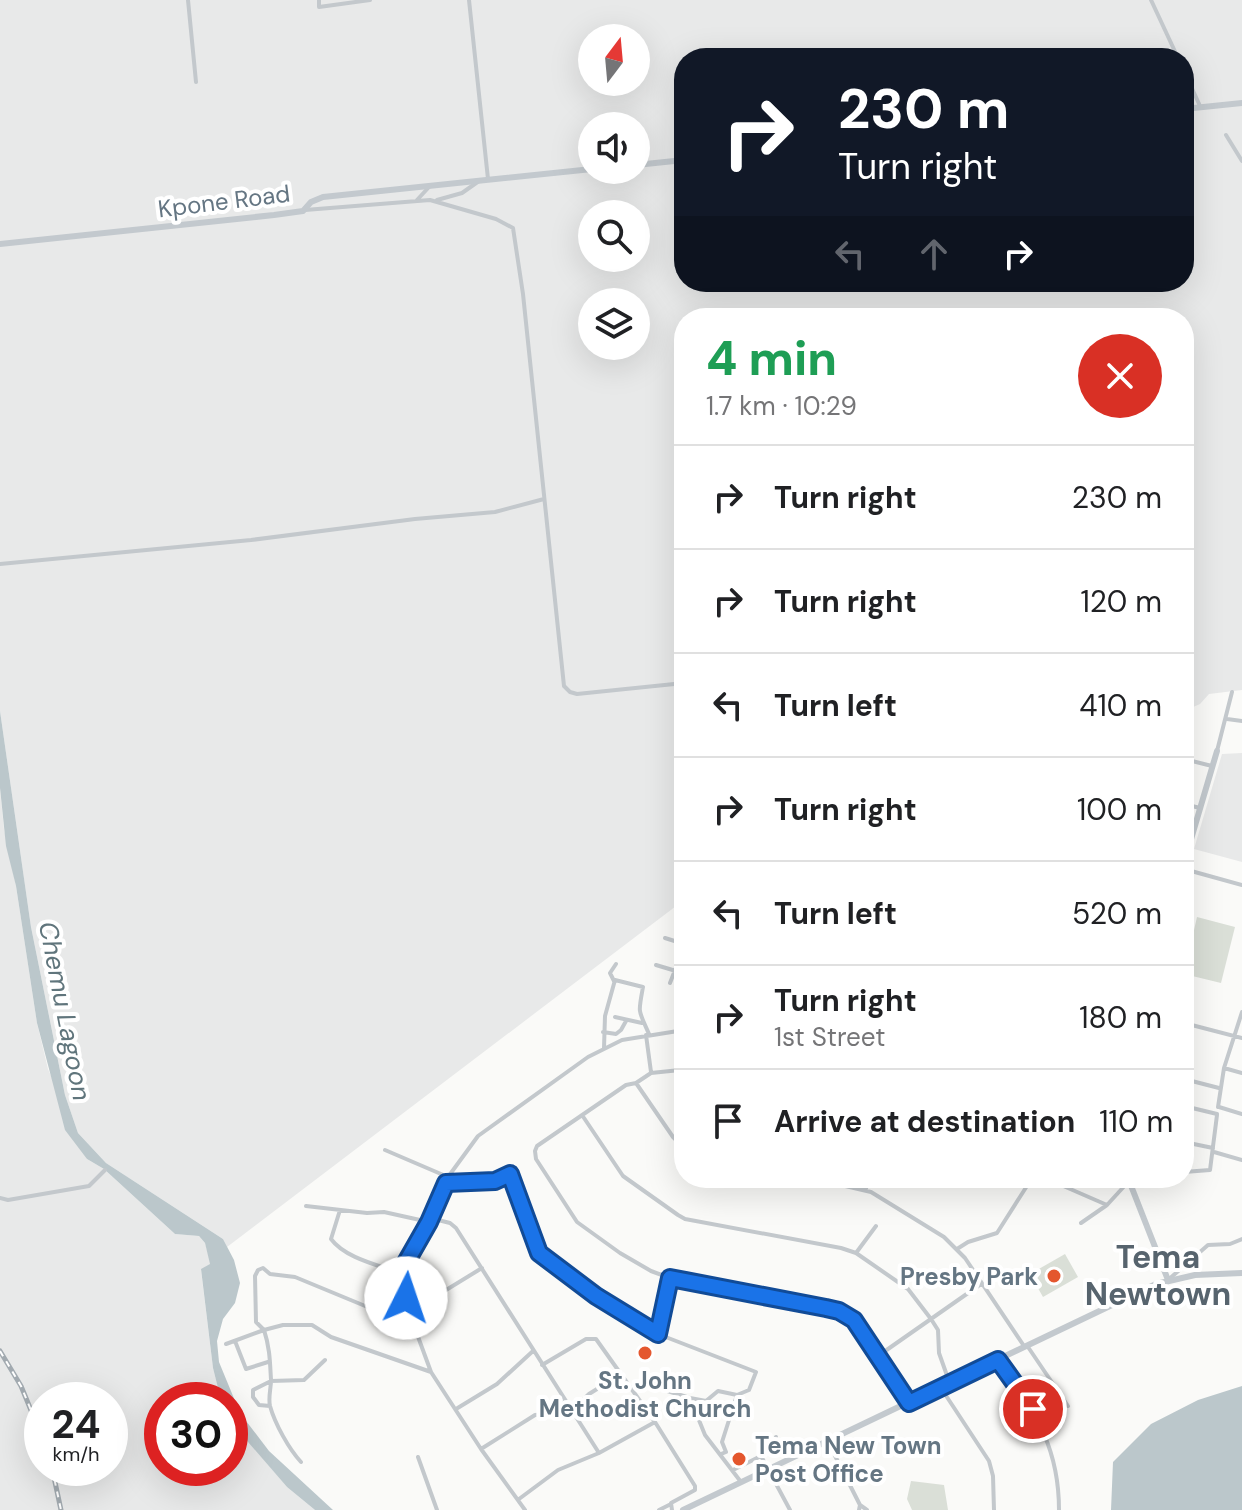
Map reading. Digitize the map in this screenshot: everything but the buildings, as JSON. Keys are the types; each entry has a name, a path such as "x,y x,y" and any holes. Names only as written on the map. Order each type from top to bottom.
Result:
{"street":[{"path":"188,0 196,82"},
{"path":"319,0 319,7 370,0"},
{"path":"435,201 462,193 484,179 469,0"},
{"path":"1151,0 1173,48"},
{"path":"1194,93 1201,108"},
{"path":"1194,108 1242,103"},
{"path":"1226,135 1242,161"},
{"path":"650,164 674,161"},
{"name":"Kpone Road","path":"0,244 303,211 318,198 578,170"},
{"path":"417,200 431,185"},
{"path":"303,211 435,201 508,224 515,233 563,679 567,690 577,694 674,684"},
{"path":"0,564 228,543 495,512 544,499"},
{"path":"1194,829 1227,719 1232,692"},
{"path":"1227,719 1242,721"},
{"path":"1194,762 1212,766"},
{"path":"1194,806 1200,808"},
{"path":"1194,872 1242,885"},
{"path":"665,938 674,941"},
{"path":"604,1050 603,1032 614,981 610,973 616,964"},
{"path":"656,965 674,970"},
{"path":"670,983 674,975"},
{"path":"614,981 643,987 638,1006 647,1034 651,1073"},
{"path":"1194,1172 1209,1172 1219,1088 1242,1012"},
{"path":"615,1017 642,1023"},
{"path":"603,1032 616,1034 626,1021"},
{"path":"1194,1026 1242,1038"},
{"path":"525,1510 431,1372 410,1315 400,1273 448,1177 478,1136 548,1084 622,1040 674,1031"},
{"path":"1224,1068 1242,1073"},
{"path":"674,1071 651,1073 636,1083 626,1085 537,1146 536,1159 577,1222 620,1253 670,1278 839,1311 854,1320 909,1403"},
{"path":"1194,1082 1219,1088"},
{"path":"636,1083 674,1138"},
{"path":"1218,1107 1242,1114"},
{"path":"1194,1109 1217,1115"},
{"path":"582,1115 623,1176 685,1219 841,1248 856,1253 908,1289 938,1330 939,1353 950,1384"},
{"path":"1194,1145 1242,1160"},
{"path":"385,1150 448,1177"},
{"path":"0,1198 8,1200 89,1186 105,1170"},
{"path":"446,1183 495,1181 510,1174 539,1253 596,1296 658,1334 755,1369 756,1374 751,1388 737,1395 718,1391 706,1401 661,1389"},
{"path":"856,1188 884,1198 931,1227 957,1249 1068,1406"},
{"path":"957,1249 968,1242 997,1233 1026,1188"},
{"path":"1068,1188 1107,1205"},
{"path":"1081,1223 1107,1205 1122,1188"},
{"path":"1132,1188 1168,1280"},
{"path":"306,1206 384,1212 450,1223 456,1228 599,1453"},
{"path":"340,1210 331,1236 333,1243 348,1253 400,1273"},
{"path":"856,1253 876,1226"},
{"path":"1168,1280 1208,1245 1230,1244 1242,1239"},
{"path":"301,1462 270,1406 271,1352 264,1330 256,1322 257,1271 263,1268 270,1274 298,1278 383,1313 402,1317 410,1315 482,1268"},
{"path":"683,1510 1168,1280 1195,1275 1242,1273"},
{"path":"658,1334 670,1278"},
{"path":"878,1356 982,1284"},
{"path":"226,1344 283,1325 312,1325 331,1337 431,1372"},
{"path":"542,1365 586,1339 595,1338 655,1422 695,1486 695,1490 671,1507 659,1510"},
{"path":"235,1341 246,1369 269,1361"},
{"path":"456,1409 497,1384 533,1350"},
{"path":"270,1406 259,1405 252,1393 271,1381 304,1380 325,1360"},
{"path":"998,1360 1041,1423 1059,1481 1059,1510"},
{"path":"571,1411 589,1394 621,1374"},
{"path":"941,1388 989,1461 993,1476 994,1510"},
{"path":"721,1454 726,1452 722,1442 737,1395"},
{"path":"690,1398 705,1435 742,1483"},
{"path":"481,1449 535,1415 558,1412 565,1401"},
{"path":"519,1499 558,1470 599,1453 655,1422"},
{"path":"733,1470 772,1450 776,1437"},
{"path":"828,1442 859,1508 867,1510"},
{"path":"761,1456 790,1510"},
{"path":"418,1457 437,1510"}],"shaded area":[{"path":"0,0 1242,0 1242,690 1209,694 1194,707 1194,308 674,308 674,908 227,1247 223,1239 106,1163 78,1133 65,1095 31,927 0,711"},
{"path":"0,711 31,927 65,1095 78,1133 106,1163 223,1239 234,1260 240,1283 235,1303 223,1319 217,1341 219,1362 227,1382 216,1382 213,1368 201,1269 210,1264 205,1243 199,1236 175,1234 104,1169 87,1159 65,1130 37,1023 16,886 6,846 0,788"},
{"path":"1242,753 1242,862 1194,849 1222,754"},
{"path":"0,788 4,829 37,1023 48,1069 87,1159 104,1169 175,1234 199,1236 205,1243 211,1264 201,1270 216,1382 144,1382 144,1486 248,1486 248,1440 287,1487 315,1510 0,1510"},
{"path":"1197,917 1235,927 1221,983 1194,976"},
{"name":"Presby Park","path":"1065,1254 1078,1277 1043,1297 1030,1274"},
{"path":"1242,1386 1242,1510 1111,1510 1113,1462 1151,1424 1198,1400"},
{"path":"248,1423 269,1451 333,1510 315,1510 287,1487 248,1442"},
{"path":"911,1481 944,1485 948,1510 912,1510 907,1499"}],"railway":[{"path":"0,1351 24,1393"},
{"path":"56,1486 61,1510"}],"place":[{"name":"Presby Park","path":"1054,1276"},
{"name":"St. John Methodist Church","path":"645,1353"},
{"name":"Tema New Town Post Office","path":"739,1459"}],"district":[{"name":"Tema Newtown","path":"1158,1276"}],"route":[{"path":"406,1298 400,1273 429,1222 446,1183 495,1181 510,1174 535,1249 596,1296 658,1334 670,1278 826,1308 854,1320 909,1403 998,1360 1033,1409"}],"water label":[{"name":"Chemu Lagoon","path":"65,1011"}]}
